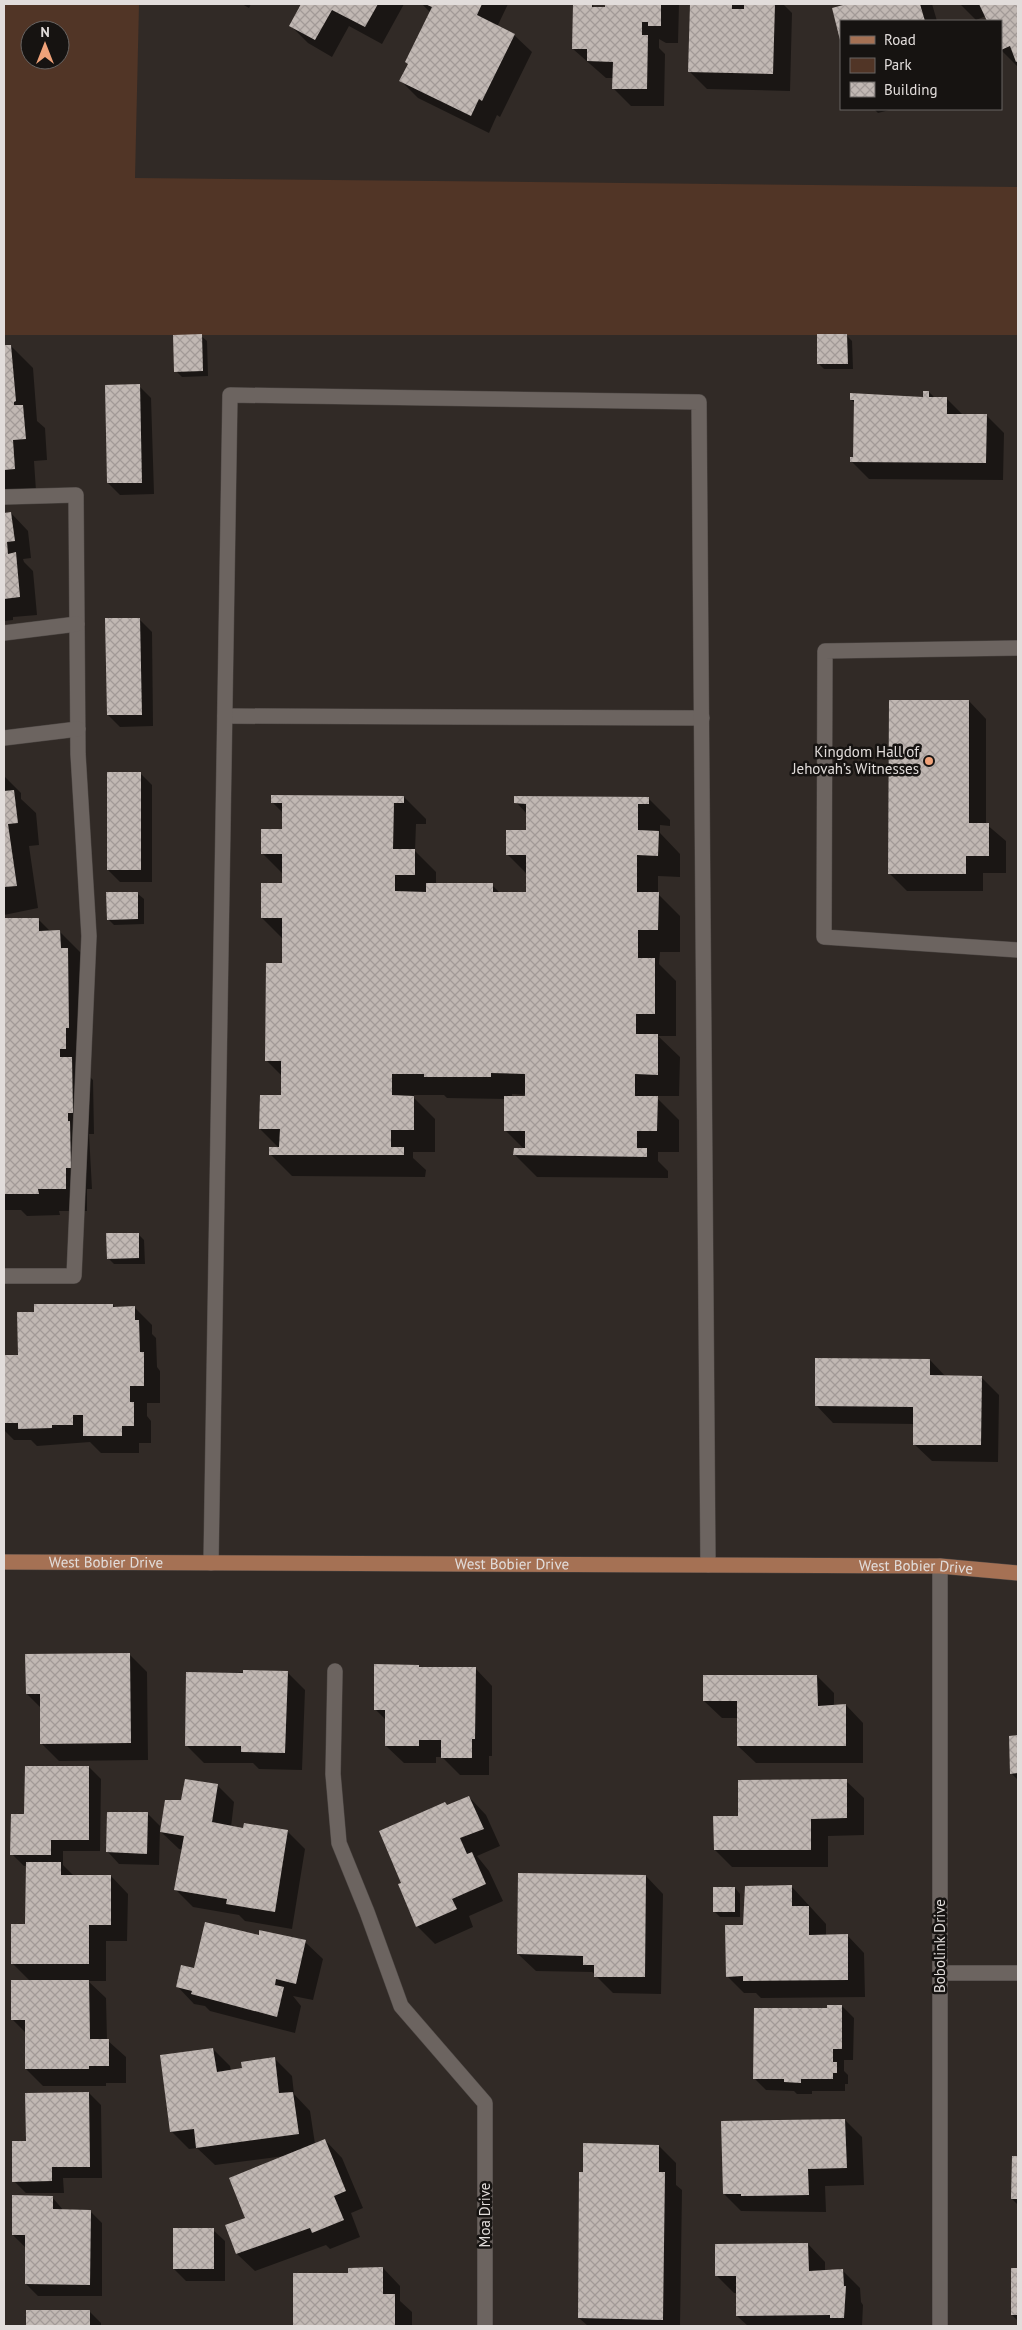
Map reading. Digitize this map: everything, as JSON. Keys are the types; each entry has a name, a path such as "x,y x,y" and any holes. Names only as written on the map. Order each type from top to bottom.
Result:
{"main road":[{"name":"West Bobier Drive","path":"4,1562 940,1566 1018,1573"}],"street":[{"path":"211,1562 230,395 699,402 708,1565"},
{"path":"4,496 76,495 78,729 89,936 74,1276 4,1276"},
{"path":"4,633 78,624"},
{"path":"1018,648 825,651 824,937 1018,950"},
{"path":"225,716 702,718"},
{"path":"4,738 78,729"},
{"name":"Bobolink Drive","path":"940,1566 940,2326"},
{"name":"Moa Drive","path":"335,1671 333,1774 339,1843 402,2006 485,2103 485,2326"},
{"path":"940,1973 1018,1973"}],"green space":[{"path":"4,4 139,4 135,178 1018,187 1018,335 4,335"}],"building":[{"path":"301,4 378,4 365,27 332,10 315,40 289,26"},
{"path":"425,4 482,4 477,15 515,34 482,101 479,99 471,116 399,81 408,64 405,62 432,7"},
{"path":"573,4 592,4 592,7 605,7 605,4 661,4 661,26 648,26 648,22 642,22 642,35 648,35 647,89 612,89 613,62 587,61 587,49 572,49"},
{"path":"690,4 732,4 732,9 744,9 744,4 775,4 773,74 688,72"},
{"path":"847,4 920,4 925,20 840,20 840,40 832,8"},
{"path":"979,4 1018,4 1018,61 1016,62 1010,46 1002,50 1002,20 987,20"},
{"path":"202,334 203,371 174,372 173,335"},
{"path":"817,334 847,334 848,364 817,364"},
{"path":"4,345 11,345 16,401 14,405 23,405 26,439 13,440 15,469 4,470"},
{"path":"140,384 142,483 107,483 105,385"},
{"path":"923,391 929,391 929,397 947,397 947,414 987,414 986,463 850,462 850,457 853,457 854,400 850,400 850,393 923,397"},
{"path":"11,512 15,541 7,542 8,554 16,552 20,597 4,599 4,513"},
{"path":"105,618 140,618 142,715 107,715"},
{"name":"Kingdom Hall of Jehovah’s Witnesses","path":"889,700 969,700 969,823 989,823 989,856 966,856 966,874 888,874"},
{"path":"107,772 141,772 141,870 107,870"},
{"path":"14,790 18,823 8,824 17,886 4,887 4,791"},
{"path":"271,795 404,796 404,803 394,803 393,849 415,849 415,875 395,875 395,891 426,892 426,883 493,883 493,892 526,892 526,855 506,855 506,830 526,830 526,804 514,803 514,796 649,797 649,804 638,804 638,830 659,831 658,856 637,855 637,892 659,892 658,930 638,930 638,958 655,958 655,1014 636,1014 636,1034 658,1034 658,1075 635,1074 635,1096 658,1096 657,1131 637,1131 637,1148 647,1148 647,1157 513,1155 514,1148 525,1148 525,1131 504,1131 504,1096 525,1096 525,1074 491,1073 491,1077 424,1077 424,1074 392,1074 392,1095 414,1096 414,1130 391,1130 391,1147 404,1147 404,1155 269,1155 269,1147 279,1147 280,1129 259,1129 260,1095 281,1095 281,1061 265,1061 266,963 282,963 282,918 261,918 261,883 282,883 282,854 261,854 261,829 282,829 282,803 271,803"},
{"path":"106,892 138,892 138,919 107,920"},
{"path":"4,918 39,918 39,931 60,930 61,948 68,948 69,1028 66,1028 66,1049 60,1049 60,1057 72,1057 73,1113 68,1113 68,1121 70,1121 71,1168 66,1168 66,1189 38,1189 39,1194 4,1194"},
{"path":"106,1233 139,1233 139,1258 107,1259"},
{"path":"34,1304 113,1304 113,1307 135,1306 135,1320 139,1320 140,1352 144,1352 144,1386 130,1386 130,1402 134,1402 134,1426 122,1426 122,1436 83,1436 83,1415 73,1415 73,1425 52,1425 52,1428 18,1429 18,1423 4,1423 4,1355 18,1355 17,1312 34,1312"},
{"path":"815,1358 930,1359 930,1375 982,1376 981,1445 913,1445 913,1407 815,1406"},
{"path":"130,1653 131,1743 40,1744 40,1694 26,1694 25,1654"},
{"path":"374,1664 419,1665 419,1667 476,1667 475,1739 472,1739 472,1758 441,1758 441,1740 419,1740 419,1746 385,1746 385,1710 374,1710"},
{"path":"243,1670 288,1671 285,1753 241,1752 241,1746 185,1746 186,1672 243,1673"},
{"path":"703,1675 817,1675 818,1706 846,1704 846,1746 737,1746 737,1701 703,1701"},
{"path":"1018,1735 1018,1773 1010,1774 1009,1736"},
{"path":"25,1766 89,1766 89,1840 51,1840 51,1855 10,1855 11,1814 24,1814"},
{"path":"185,1779 218,1784 212,1822 243,1828 244,1823 288,1830 275,1912 226,1904 227,1899 174,1890 184,1836 160,1832 165,1800 181,1800"},
{"path":"847,1779 847,1818 811,1819 811,1850 714,1850 713,1816 738,1816 738,1780"},
{"path":"469,1796 484,1829 460,1838 467,1854 472,1852 486,1884 452,1899 457,1909 416,1927 398,1884 401,1883 379,1831 445,1802 447,1805"},
{"path":"107,1812 148,1812 147,1854 106,1852"},
{"path":"26,1862 61,1862 61,1875 111,1875 111,1925 89,1925 89,1964 11,1964 11,1924 25,1924"},
{"path":"518,1873 646,1875 645,1977 594,1977 594,1965 583,1965 583,1956 517,1954"},
{"path":"792,1885 792,1906 809,1906 809,1935 848,1934 848,1980 743,1981 743,1976 726,1977 725,1925 743,1925 745,1886"},
{"path":"713,1887 735,1887 735,1912 713,1912"},
{"path":"205,1922 259,1935 259,1930 306,1940 296,1984 276,1979 275,1985 284,1987 277,2017 191,1994 192,1991 176,1987 181,1965 194,1968"},
{"path":"11,1980 89,1980 90,2039 109,2039 109,2066 89,2066 89,2069 25,2069 25,2020 11,2020"},
{"path":"827,2005 842,2005 842,2049 833,2049 833,2062 837,2062 837,2073 833,2073 833,2079 801,2079 801,2083 784,2082 784,2079 753,2079 754,2008 827,2008"},
{"path":"213,2048 217,2072 242,2068 241,2062 275,2057 279,2093 293,2092 299,2134 196,2148 194,2129 170,2132 160,2055"},
{"path":"89,2092 90,2167 52,2167 52,2181 12,2182 12,2141 26,2141 25,2093"},
{"path":"845,2119 847,2168 808,2169 809,2195 741,2196 741,2194 723,2194 721,2121"},
{"path":"325,2139 346,2191 334,2196 344,2220 312,2233 310,2228 236,2254 225,2225 245,2218 229,2178"},
{"path":"583,2143 659,2145 659,2172 665,2172 663,2320 578,2318 579,2172 583,2172"},
{"path":"1012,2156 1018,2156 1018,2199 1011,2199"},
{"path":"12,2195 53,2196 53,2209 91,2210 90,2285 25,2284 25,2235 12,2235"},
{"path":"173,2228 214,2228 214,2269 173,2269"},
{"path":"808,2243 809,2271 843,2269 844,2286 846,2286 844,2318 830,2318 830,2315 736,2316 736,2276 715,2276 715,2244"},
{"path":"383,2267 383,2294 395,2294 395,2326 293,2326 293,2273 348,2273 348,2268"},
{"path":"1011,2268 1018,2268 1018,2315 1011,2315"},
{"path":"26,2310 90,2310 90,2326 26,2326"}],"place":[{"name":"Kingdom Hall of Jehovah’s Witnesses","path":"929,761"}]}
